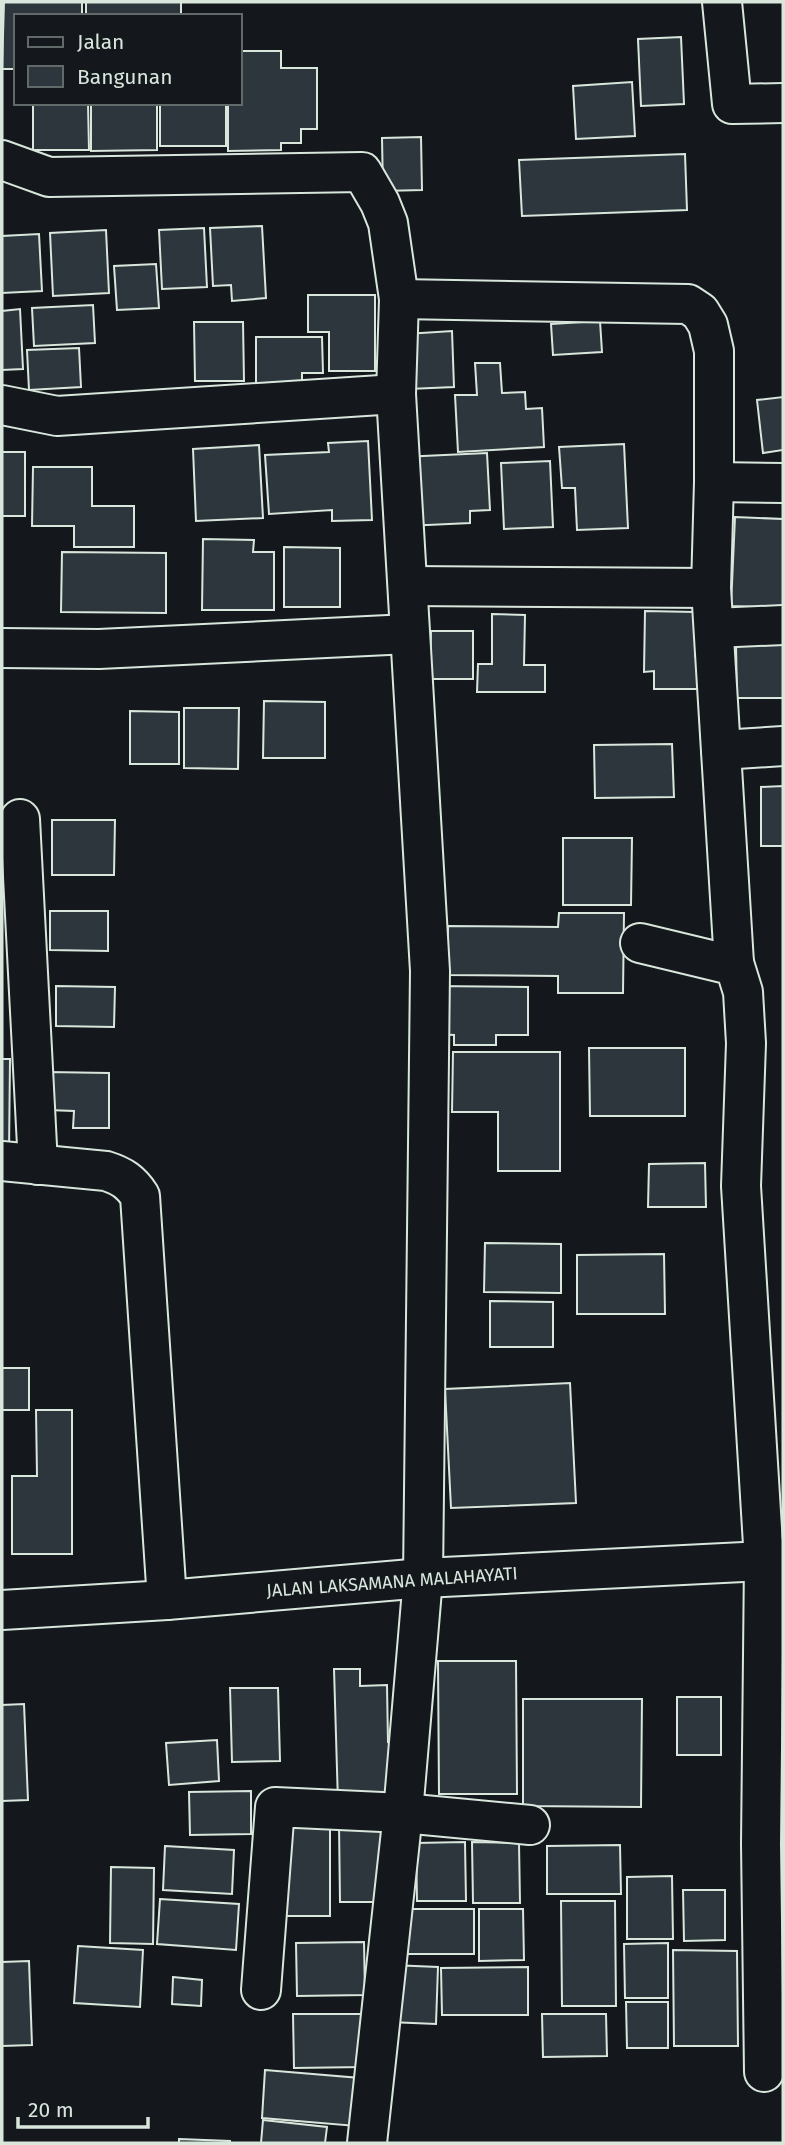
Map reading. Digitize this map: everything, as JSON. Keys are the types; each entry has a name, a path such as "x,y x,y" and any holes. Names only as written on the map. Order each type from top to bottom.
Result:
{"main road":[{"path":"722,2 733,104 783,103"},
{"path":"2,160 49,177 362,172 380,202 388,223 400,299 396,394 430,971 423,1577 404,1813 367,2143"},
{"path":"400,299 688,304 700,312 708,325 714,351 714,482 710,588 734,963 743,992 746,1043 741,1186 774,1560 761,1844 764,2072"},
{"path":"2,405 57,416 396,394"},
{"path":"714,482 783,483"},
{"path":"409,586 710,588"},
{"path":"714,628 783,625"},
{"path":"2,649 99,649 409,634"},
{"path":"721,750 783,746"},
{"path":"20,819 20,1163 122,1176 133,1185 140,1196 167,1600"},
{"path":"640,943 723,963 734,963"},
{"name":"JALAN LAKSAMANA MALAHAYATI","path":"2,1610 167,1600 423,1577 774,1560"},
{"path":"261,1990 275,1807 404,1813 530,1825"}],"building":[{"path":"4,2 82,2 82,14 14,14 14,69 2,69"},
{"path":"86,2 181,2 181,14 86,14"},
{"path":"681,37 684,104 641,106 638,39"},
{"path":"242,51 281,51 281,68 317,68 317,129 301,129 301,143 281,143 281,150 228,151 228,105 242,105"},
{"path":"632,82 635,136 576,139 573,86"},
{"path":"33,105 88,105 89,150 33,150"},
{"path":"91,105 157,105 157,150 91,151"},
{"path":"160,105 226,105 226,146 160,146"},
{"path":"421,137 422,190 383,191 382,138"},
{"path":"685,154 687,210 522,216 519,160"},
{"path":"262,226 266,298 232,301 231,285 213,286 210,228"},
{"path":"204,228 207,287 162,289 159,230"},
{"path":"106,230 109,293 53,296 50,233"},
{"path":"39,234 42,291 2,293 2,236"},
{"path":"156,264 159,308 117,310 114,266"},
{"path":"308,295 375,295 375,371 329,371 329,332 308,332"},
{"path":"93,305 95,343 34,346 32,308"},
{"path":"20,309 23,369 2,370 2,311"},
{"path":"600,321 602,352 553,355 551,324"},
{"path":"194,322 243,322 244,381 195,381"},
{"path":"452,331 454,387 409,389 406,334"},
{"path":"256,337 322,337 323,373 302,373 302,393 256,394"},
{"path":"79,348 81,387 29,390 27,350"},
{"path":"475,363 500,363 502,393 525,392 526,409 542,408 544,447 458,452 455,395 477,395"},
{"path":"783,397 783,450 763,453 757,400"},
{"path":"368,441 372,520 332,521 332,510 269,514 265,455 329,452 328,443"},
{"path":"624,444 628,528 577,530 575,488 562,488 559,447"},
{"path":"259,445 263,518 196,521 193,449"},
{"path":"2,452 25,452 25,516 2,516"},
{"path":"487,453 490,510 470,511 470,523 406,526 402,457"},
{"path":"550,461 553,527 504,529 501,463"},
{"path":"33,467 92,467 92,506 134,506 134,547 74,547 74,526 32,526"},
{"path":"735,517 783,519 783,608 731,606"},
{"path":"203,539 254,540 253,552 274,552 274,610 202,610"},
{"path":"284,547 340,548 340,607 284,607"},
{"path":"62,552 166,553 166,613 61,612"},
{"path":"645,611 695,612 695,656 710,655 709,689 654,689 654,671 644,672"},
{"path":"492,614 525,615 524,665 545,665 545,692 477,692 478,664 492,664"},
{"path":"431,631 473,631 473,679 430,679"},
{"path":"783,643 783,698 737,698 736,644"},
{"path":"264,701 325,702 325,758 263,758"},
{"path":"184,708 239,708 238,769 184,768"},
{"path":"130,711 179,712 179,764 130,764"},
{"path":"672,744 674,797 595,798 594,745"},
{"path":"783,786 783,846 761,846 761,787"},
{"path":"52,820 115,820 114,875 52,875"},
{"path":"563,838 632,838 631,905 563,905"},
{"path":"50,911 108,911 108,951 50,950"},
{"path":"559,913 624,913 623,993 558,993 558,976 447,975 448,926 558,927"},
{"path":"56,986 115,987 114,1027 56,1026"},
{"path":"432,986 528,987 528,1035 496,1035 496,1045 454,1045 454,1035 432,1034"},
{"path":"589,1048 685,1048 685,1116 590,1116"},
{"path":"453,1052 560,1052 560,1171 498,1171 498,1112 452,1112"},
{"path":"2,1059 10,1059 9,1154 2,1154"},
{"path":"48,1072 109,1073 109,1128 73,1128 74,1111 48,1110"},
{"path":"705,1163 706,1207 648,1207 649,1164"},
{"path":"485,1243 561,1244 561,1293 484,1292"},
{"path":"664,1254 665,1314 577,1314 577,1255"},
{"path":"490,1301 553,1302 553,1347 490,1347"},
{"path":"2,1368 29,1368 29,1410 2,1410"},
{"path":"570,1383 576,1503 451,1508 445,1389"},
{"path":"36,1410 72,1410 72,1554 12,1554 12,1476 37,1476"},
{"path":"438,1661 516,1661 517,1794 439,1794"},
{"path":"334,1669 360,1669 360,1686 387,1685 388,1742 403,1744 394,1799 338,1803"},
{"path":"230,1688 278,1688 280,1761 232,1762"},
{"path":"677,1697 721,1697 721,1755 677,1755"},
{"path":"523,1699 642,1699 641,1807 523,1806"},
{"path":"24,1704 28,1800 2,1801 2,1705"},
{"path":"217,1740 219,1781 169,1785 166,1743"},
{"path":"251,1791 251,1834 190,1835 189,1792"},
{"path":"330,1822 330,1916 283,1916 282,1823"},
{"path":"339,1824 392,1824 393,1902 340,1902"},
{"path":"465,1842 466,1901 417,1901 416,1843"},
{"path":"472,1842 519,1843 520,1903 473,1903"},
{"path":"620,1845 621,1894 547,1894 547,1846"},
{"path":"165,1846 234,1850 232,1894 163,1890"},
{"path":"111,1867 154,1868 153,1944 110,1943"},
{"path":"672,1876 673,1939 627,1939 627,1877"},
{"path":"683,1890 725,1890 725,1940 684,1941"},
{"path":"160,1899 239,1904 236,1950 157,1944"},
{"path":"561,1901 615,1901 616,2006 562,2006"},
{"path":"404,1909 474,1909 474,1954 405,1954"},
{"path":"479,1909 523,1909 524,1960 479,1961"},
{"path":"364,1942 365,1995 297,1996 296,1943"},
{"path":"668,1943 668,1998 625,1998 624,1944"},
{"path":"78,1946 143,1950 140,2007 74,2003"},
{"path":"673,1950 737,1951 738,2046 674,2046"},
{"path":"29,1961 32,2045 2,2046 2,1962"},
{"path":"391,1965 438,1967 436,2024 389,2022"},
{"path":"528,1967 528,2015 442,2015 441,1968"},
{"path":"173,1977 202,1980 201,2006 172,2004"},
{"path":"626,2002 668,2002 668,2048 627,2048"},
{"path":"293,2014 363,2014 363,2067 294,2068"},
{"path":"542,2014 606,2014 607,2056 543,2057"},
{"path":"265,2070 360,2078 356,2126 262,2118"},
{"path":"263,2120 327,2127 325,2143 261,2143"},
{"path":"179,2139 230,2141 230,2143 179,2143"}]}
